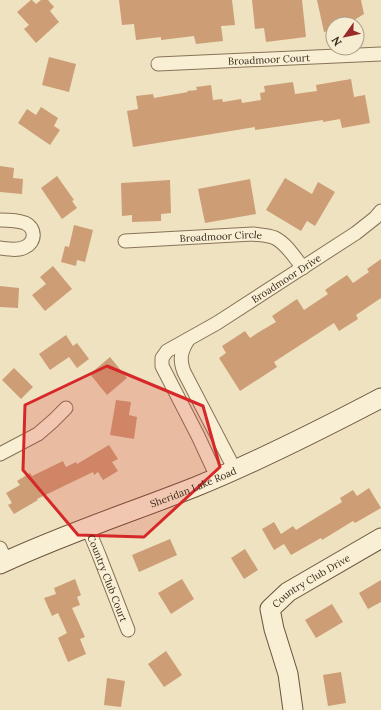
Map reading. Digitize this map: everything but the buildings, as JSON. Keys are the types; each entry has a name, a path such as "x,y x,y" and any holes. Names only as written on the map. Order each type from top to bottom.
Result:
{"main road":[{"name":"Sheridan Lake Road","path":"2,558 235,470 307,437 381,398"},
{"name":"Country Club Drive","path":"293,710 288,674 274,629 270,609 288,592 381,538"}],"street":[{"name":"Broadmoor Court","path":"158,64 381,54"},
{"name":"Broadmoor Drive","path":"217,477 162,366 162,358 164,354 175,346 218,323 303,268 366,225 381,211"},
{"path":"0,220 20,221 31,227 34,232 30,244 24,248 0,248"},
{"name":"Broadmoor Circle","path":"125,241 253,234 267,236 275,238 283,244 293,254 303,268"},
{"path":"188,340 182,349 180,356 181,364 235,470"},
{"path":"0,454 38,434 66,408"},
{"name":"Country Club Court","path":"87,526 128,630"}],"highlighted area":[{"path":"107,366 203,406 220,467 144,537 78,535 23,470 25,405"}]}
